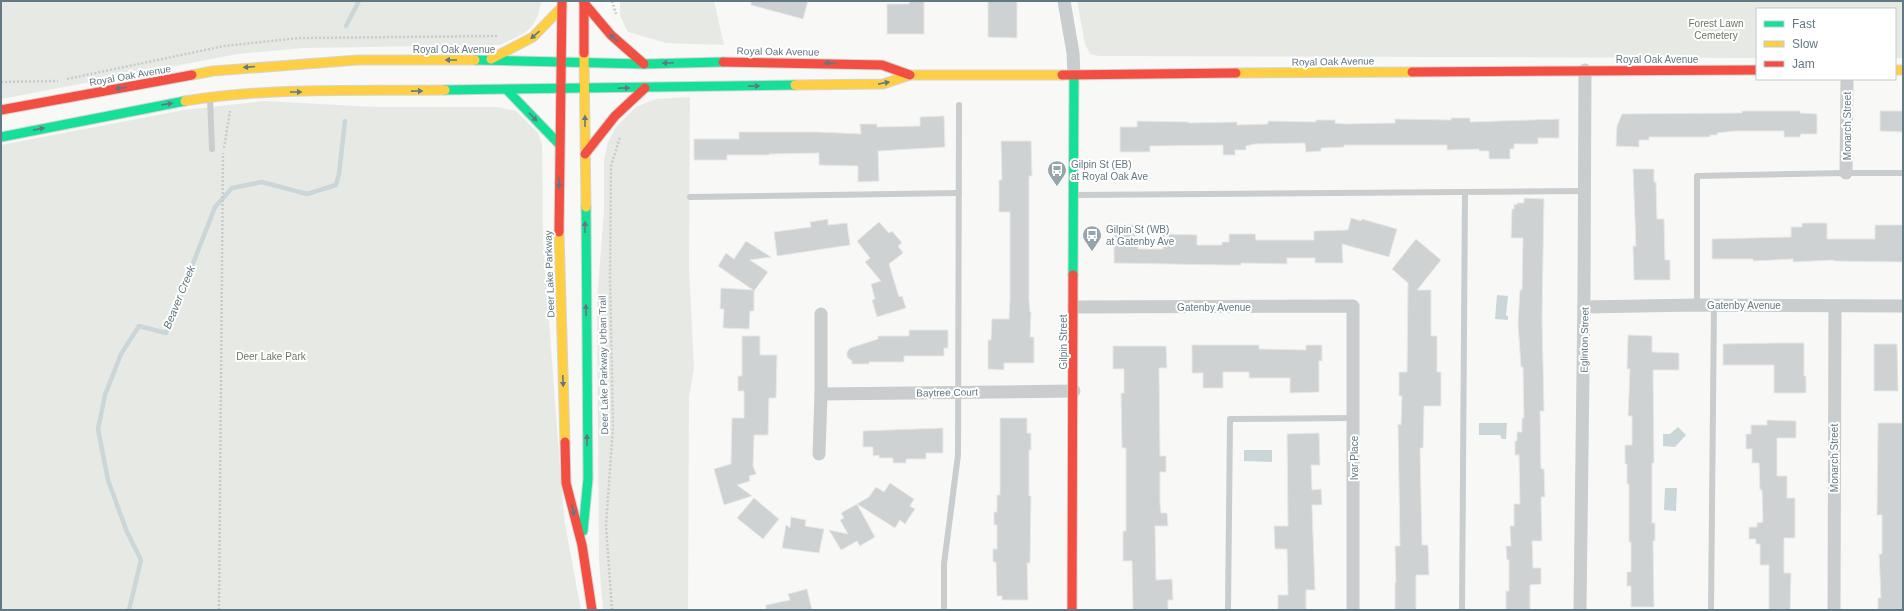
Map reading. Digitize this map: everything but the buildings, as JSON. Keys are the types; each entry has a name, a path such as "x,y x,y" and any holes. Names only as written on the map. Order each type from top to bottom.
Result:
{"main road":[{"name":"Deer Lake Parkway","path":"582,545 588,479 584,2"},
{"path":"584,2 611,35 644,64"},
{"name":"Deer Lake Parkway","path":"562,4 558,244 566,484 582,545 592,610"},
{"path":"490,60 533,37 562,4"},
{"name":"Royal Oak Avenue","path":"1,110 213,70 358,60 490,60 644,64 749,61 882,65 910,75"},
{"name":"Royal Oak Avenue","path":"1,137 162,105 210,98 282,92 883,84 910,75 1756,70"},
{"name":"Gilpin Street","path":"1072,610 1074,75"},
{"path":"585,154 615,116 645,88"},
{"path":"507,90 559,144"}],"street":[{"path":"1064,1 1073,53 1074,75"},
{"name":"Eglinton Street","path":"1580,610 1585,70"},
{"name":"Monarch Street","path":"1846,172 1847,80"},
{"name":"Gatenby Avenue","path":"1584,307 1697,305 1903,306"},
{"name":"Gatenby Avenue","path":"1074,307 1353,306"},
{"name":"Ivar Place","path":"1353,306 1353,610"},
{"name":"Monarch Street","path":"1834,610 1835,306"},
{"path":"819,454 821,314"},
{"name":"Baytree Court","path":"821,394 1074,391"}],"lane":[{"path":"210,98 212,149"},
{"path":"944,610 944,564 958,456 959,105"},
{"path":"1697,305 1697,176 1846,172 1903,173"},
{"path":"1074,195 1585,191"},
{"path":"1462,610 1465,192"},
{"path":"690,197 959,193"},
{"path":"1711,610 1714,306"},
{"path":"1228,610 1230,419 1354,418"}],"path":[{"path":"1,82 57,82"},
{"path":"219,610 223,209 222,160 230,111"},
{"name":"Deer Lake Parkway Urban Trail","path":"612,610 606,526 613,426 610,278 611,166 622,129"}],"green space":[{"path":"1,1 541,2 536,20 532,26 522,34 500,45 304,48 238,54 1,99"},
{"path":"620,1 714,1 724,45 666,43 628,32 620,16"},
{"name":"Forest Lawn Cemetery","path":"1077,1 1903,1 1903,58 1896,58 1896,8 1756,8 1756,58 1099,56 1090,54 1085,44"},
{"path":"690,97 689,266 694,369 689,396 688,610 603,610 599,560 597,301 604,210 604,159 608,142 616,127 636,107 656,99"},
{"name":"Deer Lake Park","path":"264,101 377,107 498,107 516,111 538,133 542,144 543,241 561,481 565,524 581,610 1,610 1,145 184,110"}],"shaded area":[{"path":"1497,295 1508,296 1506,315 1508,316 1508,320 1495,319"},
{"path":"1479,423 1507,423 1506,439 1502,439 1500,435 1479,435"},
{"path":"1678,427 1686,435 1675,447 1663,446 1663,434 1670,434"},
{"path":"1244,450 1272,450 1272,462 1244,461"},
{"path":"1665,488 1677,488 1676,511 1664,510"}],"waterway":[{"name":"Beaver Creek","path":"346,26 359,1"},
{"name":"Beaver Creek","path":"129,610 141,560 127,532 108,480 98,429 105,395 121,354 139,326 166,333 215,207 232,188 262,182 307,194 336,185 339,174 345,121"}],"traffic: fast":[{"path":"475,60 644,64 723,62"},
{"path":"1073,275 1074,75"},
{"path":"445,90 795,85"},
{"path":"507,90 559,144"},
{"path":"1,137 185,101"},
{"path":"583,531 588,479 586,207"}],"traffic: slow":[{"path":"491,59 533,37 562,7"},
{"path":"584,53 586,207"},
{"path":"192,75 213,71 358,60 475,60"},
{"path":"1896,70 1903,70"},
{"path":"1236,73 1412,72"},
{"path":"795,85 883,84 910,75 1062,75"},
{"path":"185,101 282,92 347,90 445,90"},
{"path":"559,232 565,442"}],"traffic: jam":[{"path":"559,232 562,1"},
{"path":"584,1 584,53"},
{"path":"584,3 611,35 644,64"},
{"path":"723,62 882,65 910,75"},
{"path":"1412,72 1756,70"},
{"path":"1062,75 1236,73"},
{"path":"1,110 192,75"},
{"path":"585,154 615,116 645,88"},
{"path":"1072,610 1073,275"},
{"path":"565,442 566,483 582,545 592,610"}],"place":[{"name":"Gilpin St (EB) at Royal Oak Ave","path":"1057,187"},
{"name":"Gilpin St (WB) at Gatenby Ave","path":"1092,252"}]}
